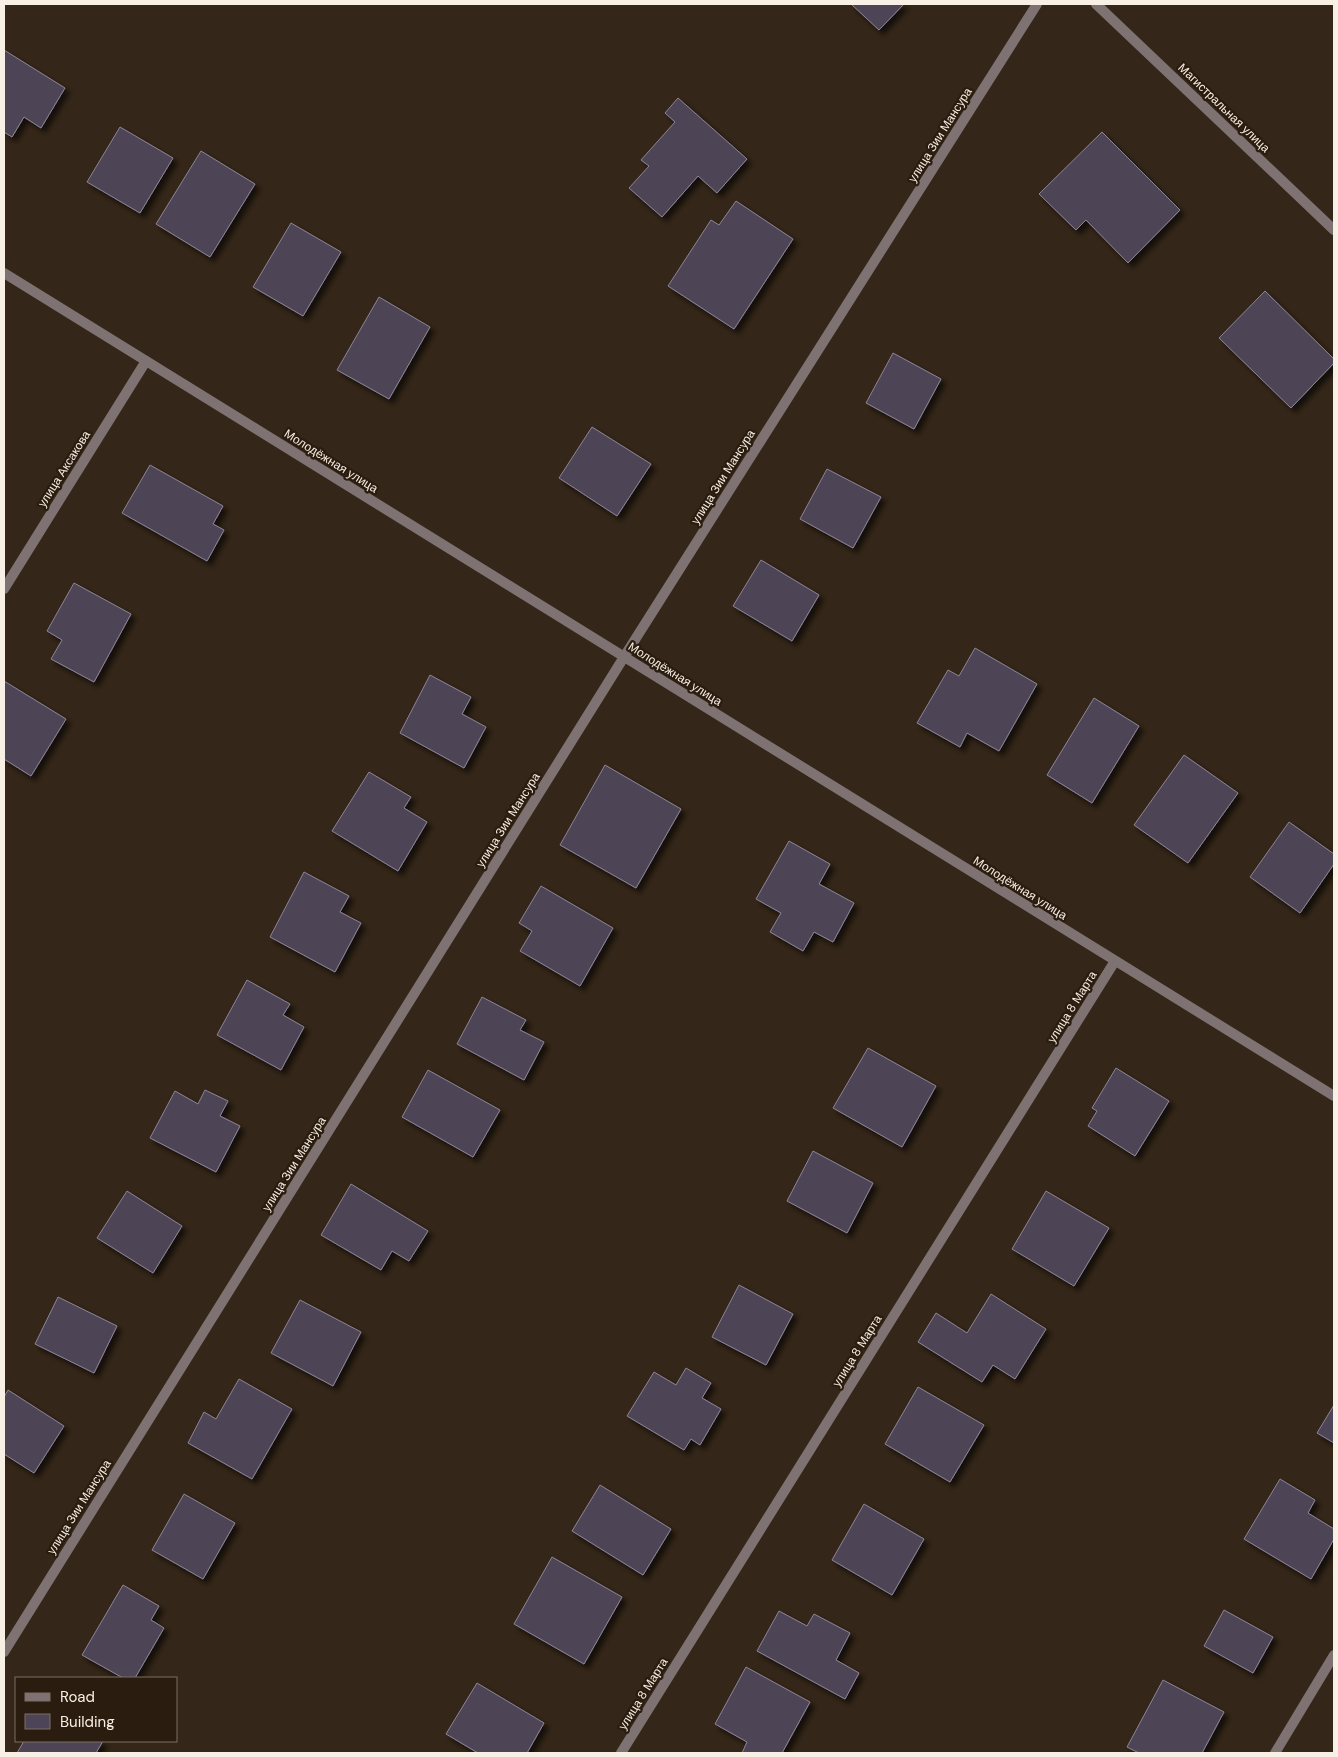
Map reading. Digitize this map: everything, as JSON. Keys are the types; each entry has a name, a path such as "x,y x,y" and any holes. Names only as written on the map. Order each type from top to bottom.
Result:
{"street":[{"name":"улица Зии Мансура","path":"4,1652 624,657 1037,4"},
{"name":"Магистральная улица","path":"1096,4 1334,230"},
{"name":"Молодёжная улица","path":"4,273 1334,1096"},
{"name":"улица Аксакова","path":"4,589 146,362"},
{"name":"улица 8 Марта","path":"621,1753 1115,961"},
{"path":"1274,1753 1334,1655"}],"building":[{"path":"851,4 904,4 879,30"},
{"path":"4,50 65,88 41,128 24,117 12,137 4,132"},
{"path":"678,98 747,159 717,193 698,176 662,217 629,188 649,166 641,160 675,122 665,113"},
{"path":"120,127 173,158 140,213 87,182"},
{"path":"1102,132 1180,210 1128,263 1086,220 1076,230 1039,194"},
{"path":"201,151 255,184 210,257 156,224"},
{"path":"736,201 793,239 734,329 668,286 711,220 719,225"},
{"path":"291,223 341,252 303,316 253,287"},
{"path":"1265,291 1334,359 1334,363 1291,408 1219,338"},
{"path":"379,297 430,327 389,399 337,370"},
{"path":"893,353 941,379 914,429 866,403"},
{"path":"592,427 651,464 617,516 559,478"},
{"path":"150,465 223,506 213,524 224,530 207,561 122,513"},
{"path":"827,469 881,497 853,548 800,519"},
{"path":"761,560 819,595 792,641 733,606"},
{"path":"74,583 131,614 94,682 51,659 62,640 47,631"},
{"path":"975,648 1037,684 999,751 967,733 960,747 917,723 948,670 959,676"},
{"path":"430,675 471,697 462,714 486,727 464,768 400,733"},
{"path":"4,681 66,719 31,776 4,759"},
{"path":"1094,698 1139,726 1092,803 1047,775"},
{"path":"1184,755 1238,793 1188,863 1134,825"},
{"path":"605,765 681,809 636,888 560,845"},
{"path":"369,772 411,797 404,808 427,822 398,871 332,831"},
{"path":"1289,822 1334,854 1334,864 1300,913 1250,877"},
{"path":"789,841 830,864 819,884 854,903 833,942 814,932 803,951 770,932 781,913 756,899"},
{"path":"304,872 349,896 340,912 361,923 335,972 270,937"},
{"path":"541,886 613,928 580,986 520,951 532,931 519,923"},
{"path":"247,980 290,1004 283,1015 304,1027 281,1070 217,1035"},
{"path":"482,997 526,1020 520,1030 544,1042 524,1080 457,1044"},
{"path":"868,1048 936,1086 902,1147 833,1108"},
{"path":"1116,1068 1169,1101 1135,1156 1088,1126 1097,1111 1092,1108"},
{"path":"428,1070 500,1110 473,1157 402,1117"},
{"path":"205,1090 228,1101 220,1116 240,1126 216,1172 150,1138 175,1091 198,1104"},
{"path":"813,1151 873,1183 847,1233 787,1201"},
{"path":"351,1184 428,1231 409,1261 392,1251 381,1270 321,1235"},
{"path":"127,1191 182,1226 153,1273 97,1238"},
{"path":"1046,1191 1109,1228 1074,1286 1012,1249"},
{"path":"739,1285 793,1314 766,1365 712,1337"},
{"path":"991,1294 1046,1329 1015,1379 993,1365 982,1382 918,1342 936,1313 967,1333"},
{"path":"58,1297 117,1326 94,1373 35,1344"},
{"path":"300,1300 361,1332 333,1386 271,1353"},
{"path":"686,1368 711,1383 702,1398 721,1409 700,1445 691,1439 684,1450 627,1416 654,1372 676,1385"},
{"path":"239,1379 292,1409 252,1479 188,1443 204,1412 216,1419"},
{"path":"918,1387 984,1425 950,1482 885,1444"},
{"path":"8,1390 64,1426 34,1473 4,1454 4,1397"},
{"path":"1334,1405 1334,1443 1317,1433"},
{"path":"1280,1479 1315,1500 1308,1513 1334,1529 1334,1539 1311,1579 1244,1539"},
{"path":"600,1485 671,1529 643,1575 572,1531"},
{"path":"184,1494 235,1523 203,1579 152,1550"},
{"path":"864,1504 924,1539 892,1595 832,1560"},
{"path":"552,1557 622,1597 584,1664 514,1624"},
{"path":"123,1585 159,1606 151,1620 164,1628 136,1677 121,1677 82,1655"},
{"path":"1224,1610 1273,1637 1253,1673 1204,1646"},
{"path":"779,1611 807,1626 814,1614 850,1633 836,1660 859,1673 845,1699 757,1651"},
{"path":"746,1667 810,1702 782,1753 742,1753 747,1742 715,1724"},
{"path":"1163,1680 1224,1712 1202,1753 1139,1753 1127,1747"},
{"path":"477,1683 544,1723 527,1753 478,1753 446,1734"},
{"path":"23,1742 102,1742 96,1753 17,1753"}]}
